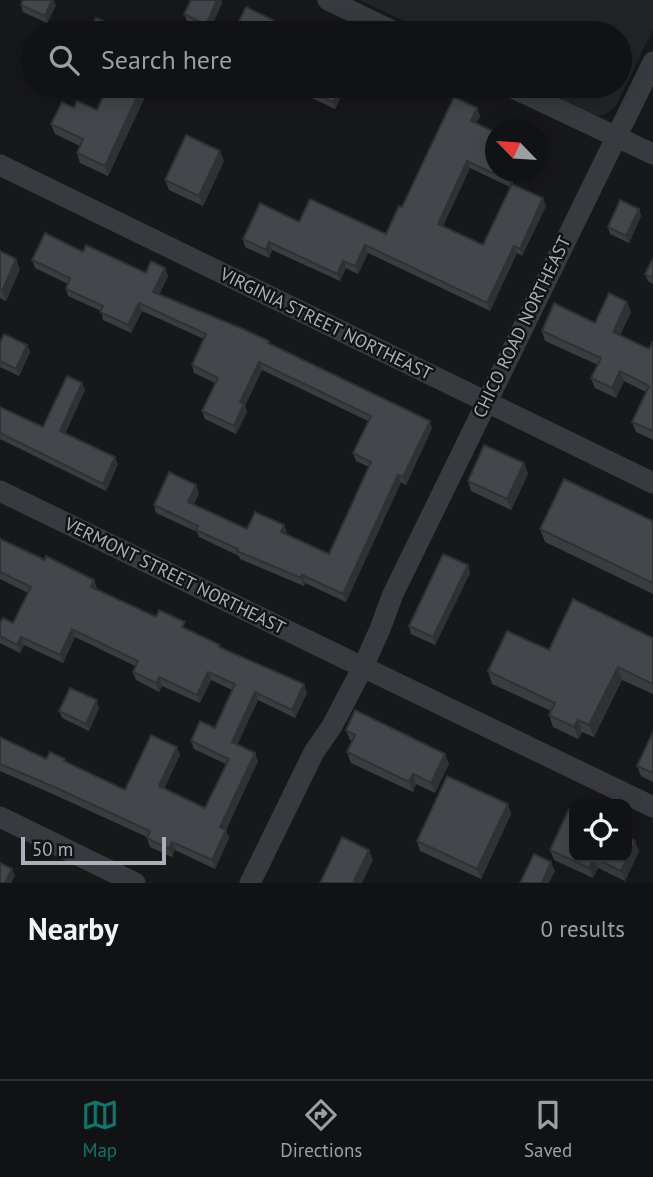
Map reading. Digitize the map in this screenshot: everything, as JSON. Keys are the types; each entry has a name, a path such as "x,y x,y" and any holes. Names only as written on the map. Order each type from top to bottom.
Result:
{"street":[{"path":"328,0 372,21"},
{"name":"CHICO ROAD NORTHEAST","path":"250,883 314,752 332,726 356,664 380,629 393,594 485,401 653,62"},
{"path":"534,98 653,154"},
{"name":"VIRGINIA STREET NORTHEAST","path":"0,165 653,483"},
{"name":"VERMONT STREET NORTHEAST","path":"0,491 653,807"},
{"path":"0,817 135,883"}],"shaded area":[{"path":"360,0 653,0 653,29 632,73 632,21 403,21"},
{"path":"560,98 620,98 616,106 604,115 597,116"}],"building":[{"path":"23,0 52,0 45,16 21,5"},
{"path":"191,0 217,0 208,21 198,21 184,14"},
{"path":"246,7 273,20 272,21 239,21"},
{"path":"102,98 136,98 105,166 77,153 83,139 51,124 62,102 74,108 77,101 97,110"},
{"path":"454,98 477,108 471,121 485,127 485,169 467,161 438,224 483,245 512,184 543,198 520,249 514,246 487,303 365,245 355,266 343,261 337,274 269,242 266,250 243,239 260,203 299,222 310,199 386,234 399,206 402,207"},
{"path":"186,135 220,151 199,196 165,180"},
{"path":"620,200 639,209 626,236 608,227"},
{"path":"45,233 83,252 86,245 146,273 151,261 165,268 153,292 269,341 268,343 430,421 403,477 398,475 343,594 302,575 301,578 237,551 238,549 196,530 198,526 154,505 169,472 196,485 188,502 247,529 255,512 284,525 281,532 329,554 371,462 353,453 371,416 259,362 240,402 244,404 234,426 202,411 218,378 192,365 206,334 139,303 128,325 100,312 103,306 66,289 70,278 32,260"},
{"path":"0,251 16,259 2,291 0,290"},
{"path":"653,258 653,278 645,274"},
{"path":"609,293 627,302 613,332 649,349 653,341 653,431 632,422 649,386 620,371 612,388 591,378 601,358 542,331 554,303 595,323"},
{"path":"4,334 27,345 16,369 0,361 0,343"},
{"path":"67,376 82,383 60,431 115,457 103,484 0,433 0,407 43,427"},
{"path":"484,445 524,463 507,499 468,481"},
{"path":"564,479 653,521 653,583 540,529"},
{"path":"0,539 45,560 46,556 94,580 91,587 156,617 159,610 185,622 182,627 220,645 219,647 304,684 292,710 255,692 232,742 255,753 220,827 226,830 212,860 172,842 169,849 147,838 150,831 0,764 0,737 46,759 50,752 125,790 151,735 177,747 159,786 205,808 229,759 191,741 200,721 215,728 235,684 208,672 197,695 159,677 156,683 133,672 138,661 72,629 60,655 21,637 17,645 0,636 0,623 3,618 13,623 31,587 0,572"},
{"path":"443,554 468,565 433,637 409,626"},
{"path":"573,599 653,638 653,684 618,667 589,725 578,720 574,727 549,715 555,703 488,671 507,631 549,650"},
{"path":"70,688 97,700 86,724 59,711"},
{"path":"355,710 445,754 431,783 413,774 409,782 347,752 355,735 346,730"},
{"path":"653,732 653,773 637,766"},
{"path":"447,776 508,804 477,869 417,841"},
{"path":"569,809 569,859 550,850"},
{"path":"342,837 369,850 353,883 320,883"},
{"path":"534,854 551,862 542,883 520,883"},
{"path":"576,862 592,862 589,868"},
{"path":"602,862 625,862 621,871"},
{"path":"0,863 12,869 5,883 0,883"}]}
